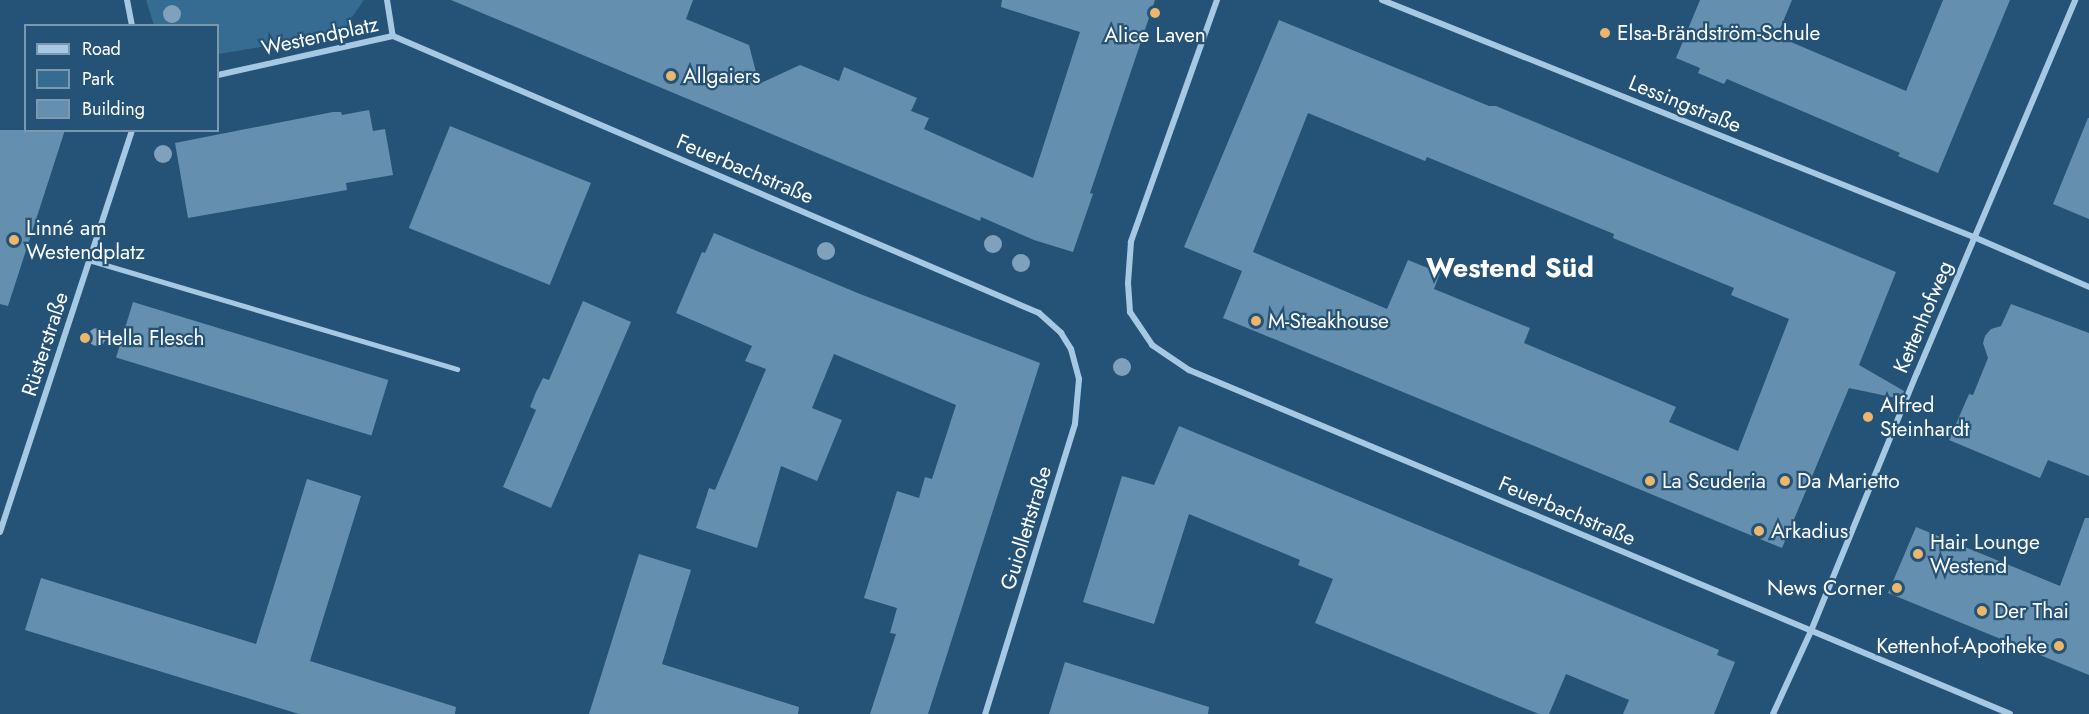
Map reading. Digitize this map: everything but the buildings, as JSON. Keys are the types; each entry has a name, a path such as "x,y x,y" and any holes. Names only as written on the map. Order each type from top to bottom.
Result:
{"street":[{"path":"127,0 132,24"},
{"name":"Westendplatz","path":"219,75 393,36 387,0"},
{"name":"Feuerbachstraße","path":"1217,0 1131,242 1128,283 1130,312 1152,345 1189,370 2010,714"},
{"name":"Lessingstraße","path":"1382,0 1976,238 2089,287"},
{"name":"Kettenhofweg","path":"1773,714 1811,631 2075,0"},
{"name":"Feuerbachstraße","path":"393,36 1040,313 1061,333 1071,349"},
{"name":"Rüsterstraße","path":"0,532 131,132"},
{"name":"Guiollettstraße","path":"985,714 1075,424 1079,379 1071,349"}],"lane":[{"path":"89,260 458,369"}],"green space":[{"path":"146,0 364,0 346,26 327,36 219,54 219,24 154,24"}],"place":[{"name":"Alice Laven","path":"1155,13"},
{"name":"Elsa-Brändström-Schule","path":"1605,33"},
{"name":"Allgaiers","path":"671,76"},
{"name":"Linné am Westendplatz","path":"14,240"},
{"name":"M-Steakhouse","path":"1256,321"},
{"name":"Hella Flesch","path":"85,338"},
{"name":"Alfred Steinhardt","path":"1868,417"},
{"name":"La Scuderia","path":"1650,481"},
{"name":"Da Marietto","path":"1785,481"},
{"name":"Arkadius","path":"1759,531"},
{"name":"Hair Lounge Westend","path":"1918,554"},
{"name":"News Corner","path":"1897,588"},
{"name":"Der Thai","path":"1982,611"},
{"name":"Kettenhof-Apotheke","path":"2059,646"}],"district":[{"name":"Westend Süd","path":"1510,268"}]}
